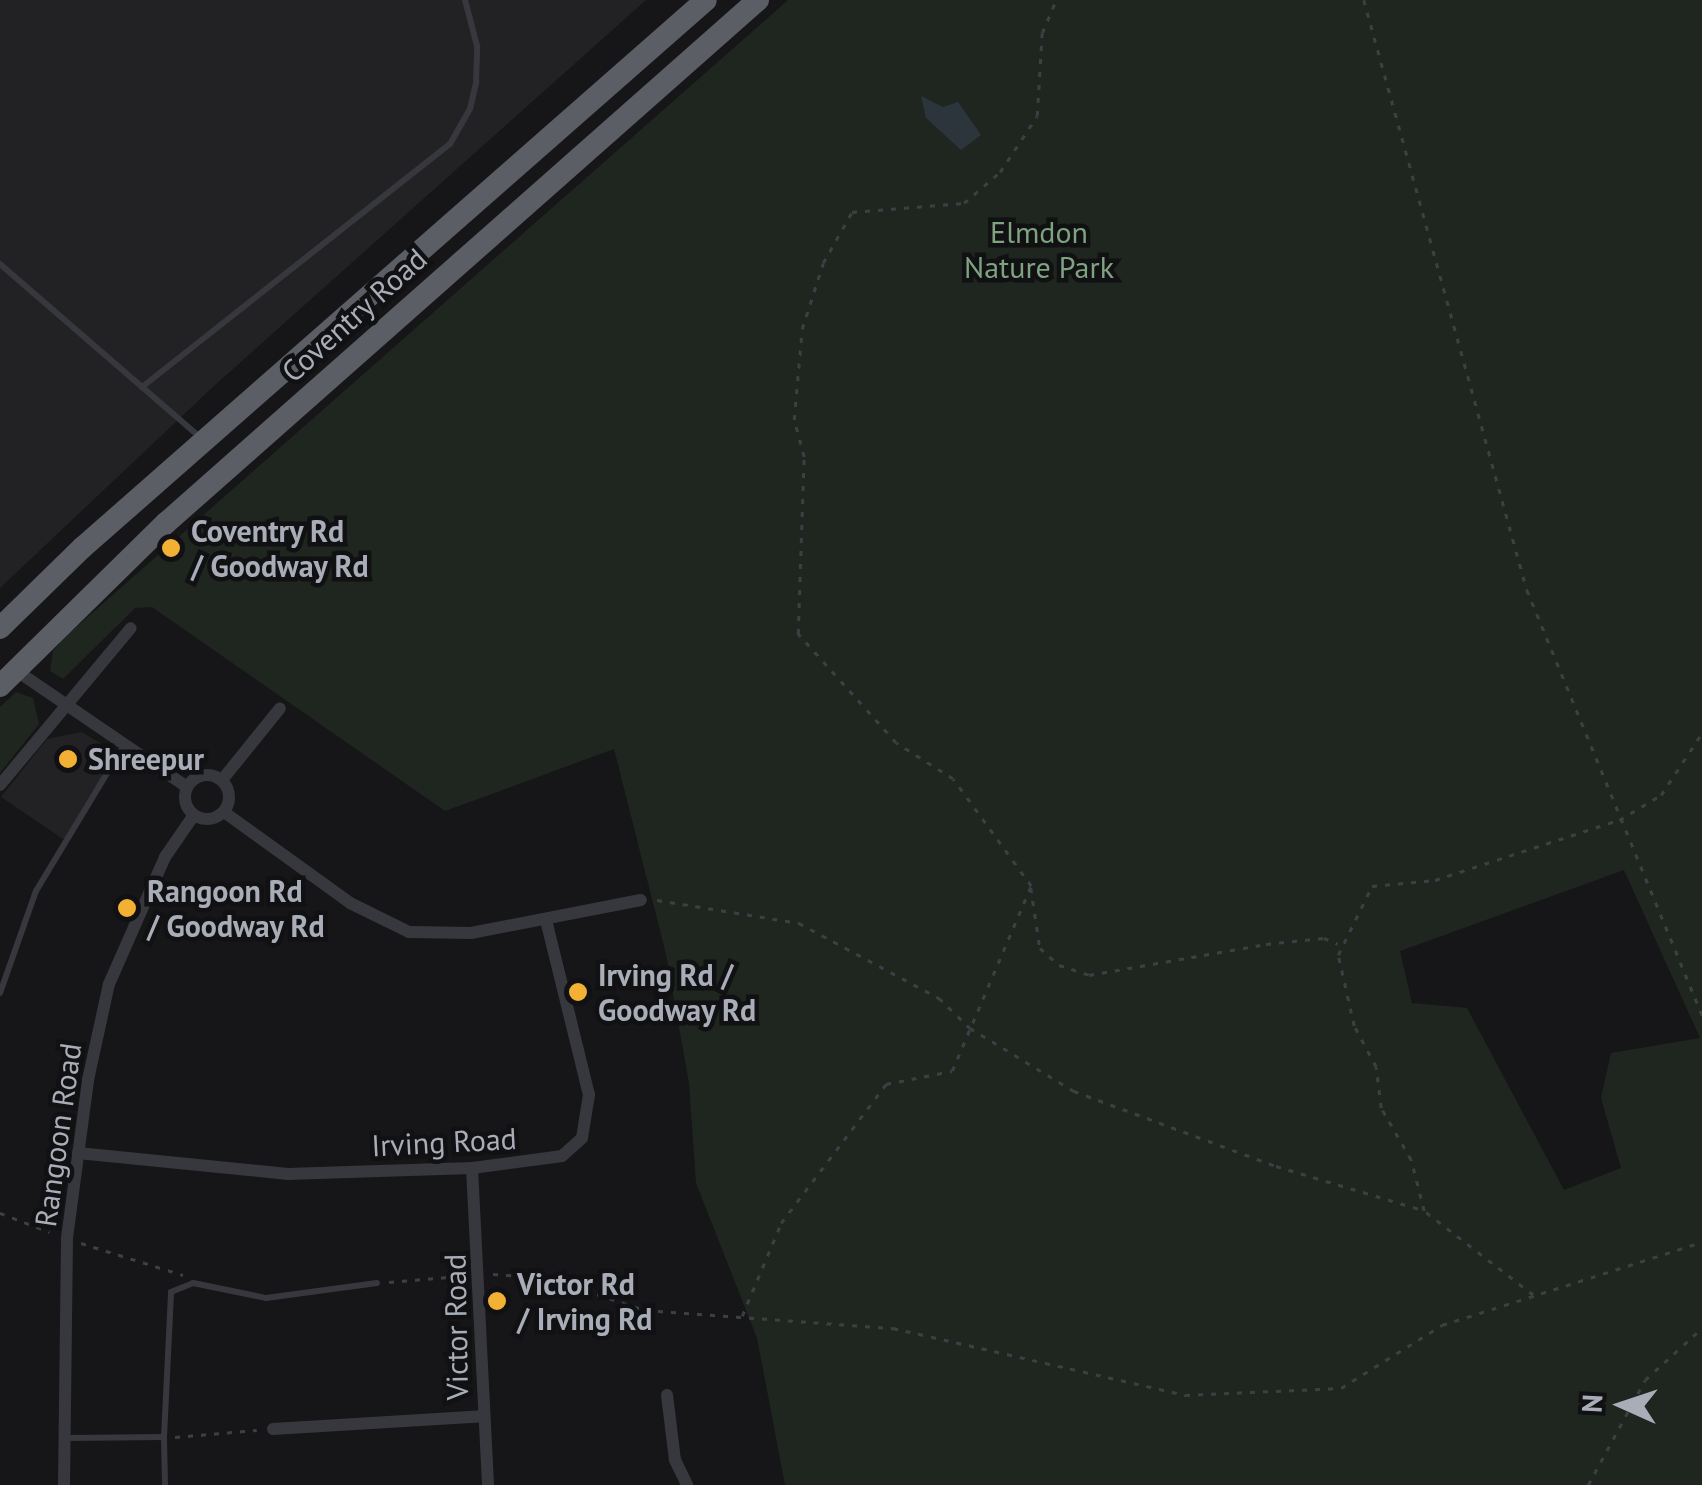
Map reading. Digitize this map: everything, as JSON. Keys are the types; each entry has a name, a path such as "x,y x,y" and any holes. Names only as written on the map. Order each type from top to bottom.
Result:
{"highway":[{"name":"Coventry Road","path":"0,628 706,0"},
{"name":"Coventry Road","path":"7,678 205,488 758,0"}],"street":[{"path":"0,784 131,628"},
{"path":"7,678 66,704 187,787"},
{"path":"222,780 280,708"},
{"path":"203,775 222,780 229,793 224,812 210,820 194,815 185,802 187,787 203,775"},
{"path":"224,812 350,903 409,932 470,933 642,900"},
{"name":"Rangoon Road","path":"64,1485 67,1238 78,1153 109,984 165,857 194,815"},
{"name":"Irving Road","path":"78,1153 288,1174 472,1168 562,1156 586,1126 589,1095 546,920"},
{"name":"Victor Road","path":"472,1168 482,1274 483,1416 488,1485"},
{"path":"667,1394 675,1460 687,1485"},
{"path":"273,1429 483,1416"}],"lane":[{"path":"142,387 450,144 470,110 476,82 477,46 466,0"},
{"path":"0,264 205,442"},
{"path":"0,994 36,891 125,744"},
{"path":"164,1485 171,1292 193,1282 266,1298 377,1283"},
{"path":"66,1438 164,1438"}],"path":[{"path":"1056,0 1042,33 1038,116 1000,172 964,203 852,212 823,263 802,329 794,420 804,458 798,634 896,743 953,779 1031,886 1040,948 1058,965 1089,975 1280,942 1324,938 1341,945"},
{"path":"1364,0 1527,590 1702,1015"},
{"path":"1424,1211 1410,1160 1381,1108 1376,1067 1354,1026 1341,945 1372,886 1435,880 1619,820 1661,795 1702,733"},
{"path":"742,1316 781,1223 886,1084 952,1071 1031,886"},
{"path":"642,900 800,923 938,998 970,1028 1074,1091 1276,1166 1424,1211 1534,1296"},
{"path":"0,1213 193,1282"},
{"path":"377,1283 482,1274 548,1278 645,1310 894,1328 1185,1394 1341,1388 1442,1325 1702,1242"},
{"path":"1588,1485 1645,1380 1702,1328"},
{"path":"164,1438 273,1429"}],"shaded area":[{"path":"0,0 646,0 215,385 0,588"},
{"path":"921,96 943,107 958,102 981,135 961,150 926,118"},
{"path":"82,732 118,754 66,841 1,797 47,739"}],"green space":[{"name":"Elmdon Nature Park","path":"788,0 1702,0 1702,1485 785,1485 757,1338 696,1183 689,1083 666,954 614,749 445,811 152,607 135,608 63,679 50,671 53,651","holes":["1624,870 1700,1038 1611,1053 1601,1098 1621,1168 1564,1190 1467,1008 1412,1003 1400,951"]},
{"path":"16,692 33,698 39,724 0,773 0,707"}],"place":[{"name":"Coventry Rd / Goodway Rd","path":"171,548"},
{"name":"Shreepur","path":"68,759"},
{"name":"Rangoon Rd / Goodway Rd","path":"127,908"},
{"name":"Irving Rd / Goodway Rd","path":"578,992"},
{"name":"Victor Rd / Irving Rd","path":"497,1301"}]}
